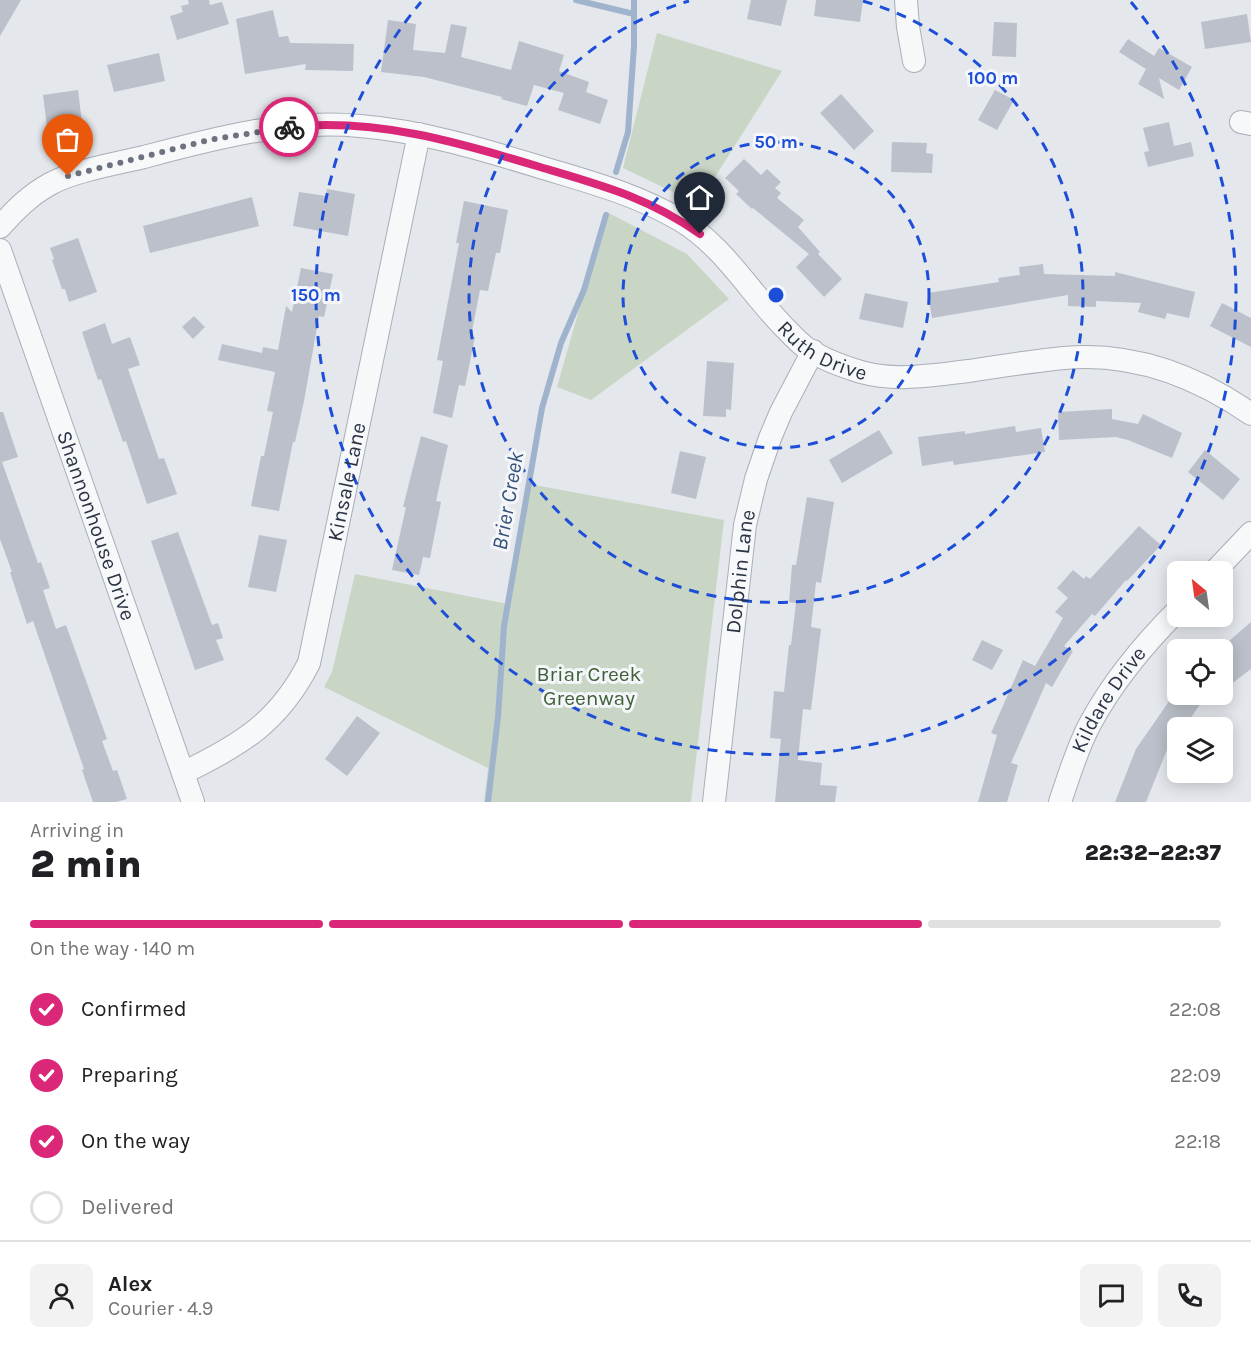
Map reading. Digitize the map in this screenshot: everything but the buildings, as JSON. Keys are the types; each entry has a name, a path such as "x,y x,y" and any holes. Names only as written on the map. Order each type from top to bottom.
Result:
{"street":[{"path":"906,0 914,61"},
{"name":"Ruth Drive","path":"0,226 18,207 55,181 209,140 270,129 330,125 360,126 420,134 623,192 683,222 716,248 777,320 803,346 839,366 872,375 920,377 1067,358 1118,359 1148,365 1204,385 1251,414"},
{"name":"Kinsale Lane","path":"183,773 239,744 269,720 280,708 309,663 420,134"},
{"name":"Shannonhouse Drive","path":"0,250 193,802"},
{"name":"Dolphin Lane","path":"714,802 745,525 756,479 770,438 813,351"},
{"path":"1224,561 1251,532"},
{"name":"Kildare Drive","path":"1060,802 1086,733 1115,683 1148,640 1167,621"}],"green space":[{"path":"657,33 782,71 698,204 623,168"},
{"path":"607,212 687,254 729,299 591,400 557,387"},
{"name":"Briar Creek Greenway","path":"529,484 724,520 691,802 484,802 488,768 324,687 332,672 355,574 508,604"}],"waterway":[{"path":"576,0 634,14"},
{"name":"Brier Creek","path":"616,172 628,132 634,46 634,0"},
{"name":"Brier Creek","path":"488,802 498,717 504,626 542,408 561,343 584,290 606,215"}],"way so far":[{"path":"68,176 209,140 289,127"}],"route":[{"path":"289,127 360,126 420,134 454,142 623,192 645,201 700,234"}]}
